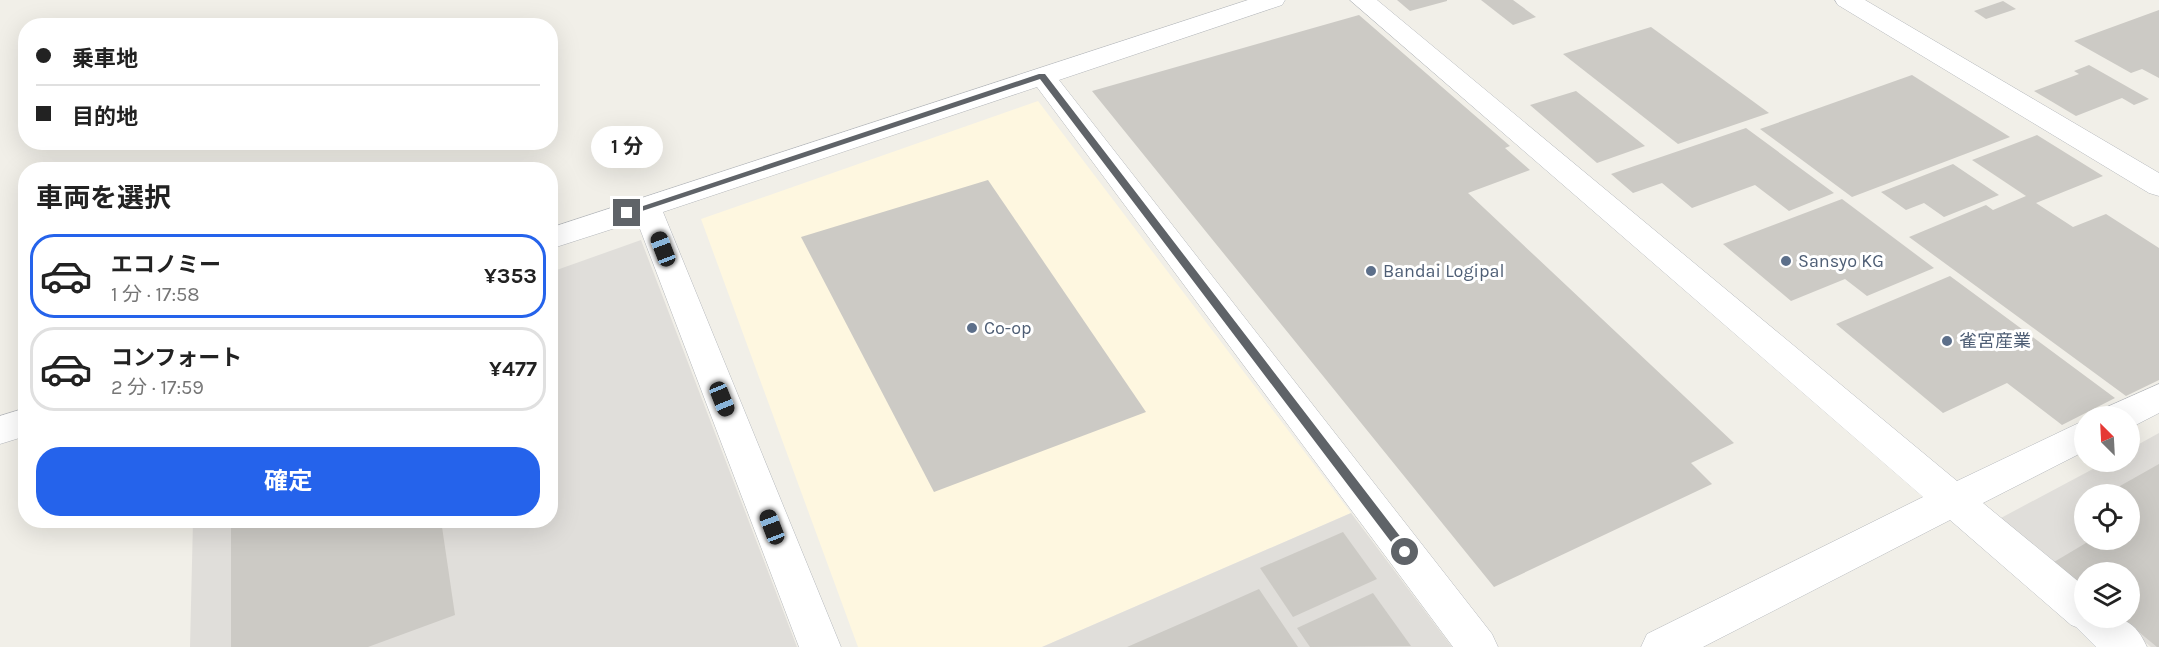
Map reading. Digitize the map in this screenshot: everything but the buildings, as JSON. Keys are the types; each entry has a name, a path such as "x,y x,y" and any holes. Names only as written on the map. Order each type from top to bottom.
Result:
{"street":[{"path":"558,236 1273,0"},
{"path":"1362,0 2074,603"},
{"path":"1847,0 2159,186"},
{"path":"1042,76 1477,647"},
{"path":"646,206 820,647"},
{"path":"2140,407 2159,397"},
{"path":"0,430 18,424"},
{"path":"1662,647 2074,440"},
{"path":"2104,628 2126,647"}],"shaded area":[{"name":"Co-op","path":"1038,101 1351,513 1042,647 858,647 701,219"},
{"path":"641,240 797,647 190,647 193,528 558,528 558,270"},
{"path":"2159,433 2159,647 2151,647 2128,628 2140,628 2140,562 2074,562 2074,583 1999,519 2087,472 2140,472 2140,443"},
{"path":"1351,513 1452,647 1042,647"}],"place":[{"name":"Sansyo KG","path":"1786,261"},
{"name":"Bandai Logipal","path":"1371,271"},
{"name":"Co-op","path":"972,328"},
{"name":"雀宮産業","path":"1947,341"}],"route":[{"path":"627,213 1042,76 1405,552"}]}
